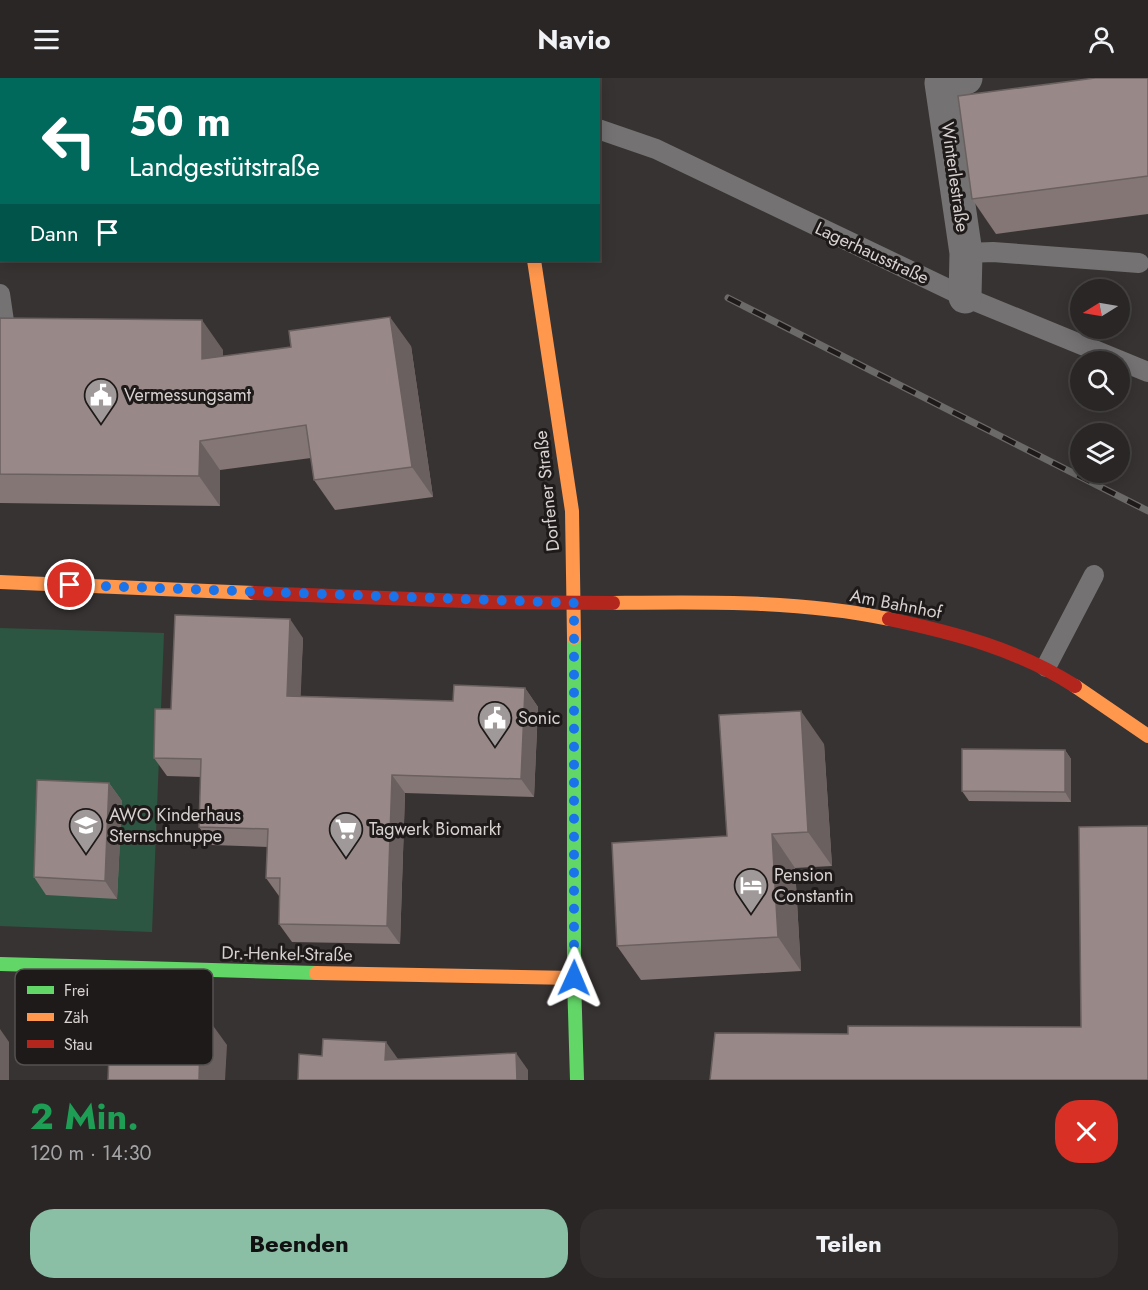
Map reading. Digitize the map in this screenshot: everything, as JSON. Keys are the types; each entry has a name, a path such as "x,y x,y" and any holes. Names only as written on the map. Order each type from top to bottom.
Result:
{"street":[{"name":"Winterlestraße","path":"965,297 966,253 941,83 966,78"},
{"name":"Dorfener Straße","path":"534,261 572,511 574,978 577,1080"},
{"name":"Am Bahnhof","path":"0,582 574,603 797,608 874,614 986,644 1046,667 1148,736"},
{"name":"Dr.-Henkel-Straße","path":"0,964 148,969"},
{"name":"Dr.-Henkel-Straße","path":"213,971 574,978"}],"lane":[{"name":"Lagerhausstraße","path":"600,130 656,149 965,297 1148,372"},
{"path":"966,253 993,252 1139,263"},
{"path":"0,294 5,317 7,347"},
{"path":"1046,667 1094,575"}],"green space":[{"path":"0,628 164,633 152,932 0,926"}],"building":[{"path":"1095,78 1148,78 1148,176 972,199 958,96"},
{"path":"390,317 412,467 314,480 306,425 200,441 199,476 0,474 0,318 202,320 202,359 291,347 289,331"},
{"path":"175,615 290,619 287,696 453,701 454,685 525,688 521,779 392,775 387,926 279,924 280,878 266,878 268,829 199,827 201,759 154,758 155,709 171,709"},
{"path":"801,711 808,832 772,834 778,937 617,946 612,843 727,836 719,715"},
{"path":"962,749 1065,750 1065,792 962,791"},
{"path":"37,780 109,783 105,881 34,877"},
{"path":"1148,826 1148,1080 710,1080 715,1033 848,1034 848,1026 1081,1027 1079,827"},
{"path":"323,1039 386,1042 385,1060 516,1053 517,1080 298,1080 299,1054 322,1056"},
{"path":"109,1065 199,1065 199,1080 108,1080"}],"railway":[{"path":"728,298 1148,511"}],"traffic: fast":[{"path":"574,638 574,978 577,1080"},
{"path":"0,964 176,969"},
{"path":"213,970 316,973"}],"traffic: slow":[{"path":"534,261 572,511 574,638"},
{"path":"0,582 254,593"},
{"path":"613,603 787,605 889,619"},
{"path":"1075,686 1148,736"},
{"path":"316,973 574,978"}],"traffic: jam":[{"path":"254,593 491,602 613,603"},
{"path":"889,619 938,630 1008,652 1075,686"}],"place":[{"name":"Vermessungsamt","path":"101,424"},
{"name":"Sonic","path":"495,747"},
{"name":"AWO Kinderhaus Sternschnuppe","path":"86,854"},
{"name":"Tagwerk Biomarkt","path":"346,858"},
{"name":"Pension Constantin","path":"751,914"}],"route":[{"path":"70,585 492,602 574,603 574,978"}]}
